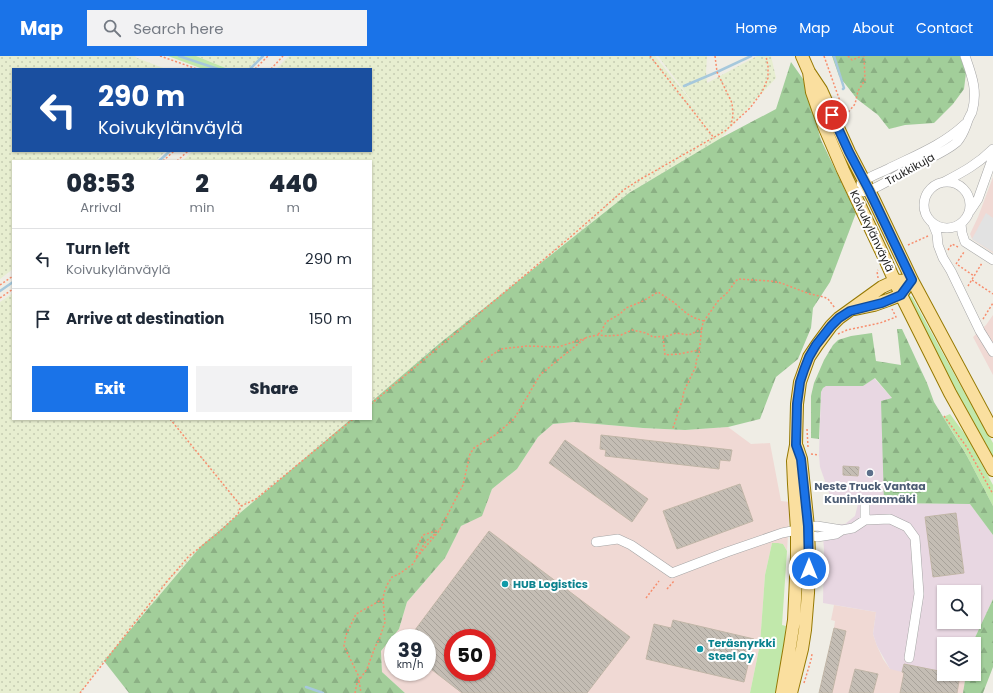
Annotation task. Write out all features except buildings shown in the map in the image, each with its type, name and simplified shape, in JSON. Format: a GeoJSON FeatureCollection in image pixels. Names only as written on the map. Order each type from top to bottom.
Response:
{"type":"FeatureCollection","features":[{"type":"Feature","properties":{"kind":"main road","name":"Koivukylänväylä"},"geometry":{"type":"LineString","coordinates":[[802,56],[809,72],[821,90],[849,152],[912,280],[993,431]]}},
{"type":"Feature","properties":{"kind":"main road","name":"Koivukylänväylä"},"geometry":{"type":"LineString","coordinates":[[809,72],[812,92],[824,126],[901,295],[950,393],[993,470]]}},
{"type":"Feature","properties":{"kind":"main road"},"geometry":{"type":"LineString","coordinates":[[791,693],[805,630],[809,564],[794,484],[793,461],[796,445],[797,404],[800,382],[809,357],[822,337],[839,318],[882,287],[895,281],[912,280]]}},
{"type":"Feature","properties":{"kind":"main road"},"geometry":{"type":"LineString","coordinates":[[850,311],[882,303],[901,295],[912,280]]}},
{"type":"Feature","properties":{"kind":"main road"},"geometry":{"type":"LineString","coordinates":[[782,693],[794,620],[797,557],[804,531]]}},
{"type":"Feature","properties":{"kind":"street","name":"Trukkikuja"},"geometry":{"type":"LineString","coordinates":[[854,193],[866,185],[879,186],[947,148],[961,138],[971,113],[975,90],[965,56]]}},
{"type":"Feature","properties":{"kind":"street"},"geometry":{"type":"LineString","coordinates":[[993,149],[976,164],[944,182],[931,187],[924,199],[923,206],[928,219],[933,224],[940,228],[954,227],[961,224],[978,199],[993,157]]}},
{"type":"Feature","properties":{"kind":"street"},"geometry":{"type":"LineString","coordinates":[[944,182],[952,182],[965,190],[969,197],[969,212]]}},
{"type":"Feature","properties":{"kind":"street"},"geometry":{"type":"LineString","coordinates":[[933,224],[937,234],[938,245],[942,258],[951,271],[980,331],[993,352]]}},
{"type":"Feature","properties":{"kind":"street"},"geometry":{"type":"LineString","coordinates":[[961,224],[965,242],[993,260]]}},
{"type":"Feature","properties":{"kind":"street"},"geometry":{"type":"LineString","coordinates":[[865,504],[865,520]]}},
{"type":"Feature","properties":{"kind":"street"},"geometry":{"type":"LineString","coordinates":[[596,542],[618,539],[631,545],[672,573],[782,533],[804,531],[818,537],[829,536],[842,530],[853,528],[865,520],[890,519],[906,526],[915,538],[919,594],[909,658]]}},
{"type":"Feature","properties":{"kind":"path"},"geometry":{"type":"LineString","coordinates":[[160,56],[194,68]]}},
{"type":"Feature","properties":{"kind":"path"},"geometry":{"type":"LineString","coordinates":[[256,68],[268,56]]}},
{"type":"Feature","properties":{"kind":"path"},"geometry":{"type":"LineString","coordinates":[[271,68],[283,56]]}},
{"type":"Feature","properties":{"kind":"path"},"geometry":{"type":"LineString","coordinates":[[650,56],[714,138]]}},
{"type":"Feature","properties":{"kind":"path"},"geometry":{"type":"LineString","coordinates":[[715,56],[717,72],[732,103],[731,125]]}},
{"type":"Feature","properties":{"kind":"path"},"geometry":{"type":"LineString","coordinates":[[372,403],[567,240],[625,189],[725,131],[750,108],[762,92],[768,78],[766,56]]}},
{"type":"Feature","properties":{"kind":"path"},"geometry":{"type":"LineString","coordinates":[[824,56],[841,104]]}},
{"type":"Feature","properties":{"kind":"path"},"geometry":{"type":"LineString","coordinates":[[846,115],[855,104],[858,91],[866,80],[863,56],[852,60],[848,56]]}},
{"type":"Feature","properties":{"kind":"path"},"geometry":{"type":"LineString","coordinates":[[164,160],[173,152]]}},
{"type":"Feature","properties":{"kind":"path"},"geometry":{"type":"LineString","coordinates":[[178,160],[187,152]]}},
{"type":"Feature","properties":{"kind":"path"},"geometry":{"type":"LineString","coordinates":[[908,245],[926,237]]}},
{"type":"Feature","properties":{"kind":"path"},"geometry":{"type":"LineString","coordinates":[[964,251],[956,265],[974,276]]}},
{"type":"Feature","properties":{"kind":"path"},"geometry":{"type":"LineString","coordinates":[[966,288],[982,263]]}},
{"type":"Feature","properties":{"kind":"path"},"geometry":{"type":"LineString","coordinates":[[0,285],[12,277]]}},
{"type":"Feature","properties":{"kind":"path"},"geometry":{"type":"LineString","coordinates":[[673,428],[682,402],[684,391],[696,366],[704,321],[718,301],[728,292],[734,282],[738,279],[781,283],[810,294],[824,297],[828,299],[835,308]]}},
{"type":"Feature","properties":{"kind":"path"},"geometry":{"type":"LineString","coordinates":[[972,280],[993,294]]}},
{"type":"Feature","properties":{"kind":"path"},"geometry":{"type":"LineString","coordinates":[[0,298],[12,290]]}},
{"type":"Feature","properties":{"kind":"path"},"geometry":{"type":"LineString","coordinates":[[598,335],[606,322],[620,314],[626,308],[643,301],[658,292],[693,318],[704,321]]}},
{"type":"Feature","properties":{"kind":"path"},"geometry":{"type":"LineString","coordinates":[[983,319],[993,304]]}},
{"type":"Feature","properties":{"kind":"path"},"geometry":{"type":"LineString","coordinates":[[835,337],[841,332],[847,330],[880,323],[896,317]]}},
{"type":"Feature","properties":{"kind":"path"},"geometry":{"type":"LineString","coordinates":[[481,362],[501,349],[527,346],[558,347],[587,337],[598,335],[621,335],[632,330],[646,333],[653,337],[668,336],[676,333],[689,336],[702,329]]}},
{"type":"Feature","properties":{"kind":"path"},"geometry":{"type":"LineString","coordinates":[[663,336],[665,355],[699,350]]}},
{"type":"Feature","properties":{"kind":"path"},"geometry":{"type":"LineString","coordinates":[[355,693],[357,683],[367,668],[385,622],[383,599],[387,585],[392,577],[413,564],[425,542],[440,530],[463,485],[470,454],[474,448],[495,436],[514,420],[540,375],[587,337]]}},
{"type":"Feature","properties":{"kind":"path"},"geometry":{"type":"LineString","coordinates":[[944,416],[966,446],[993,494]]}},
{"type":"Feature","properties":{"kind":"path"},"geometry":{"type":"LineString","coordinates":[[171,420],[241,506]]}},
{"type":"Feature","properties":{"kind":"path"},"geometry":{"type":"LineString","coordinates":[[80,693],[169,579],[189,556],[217,534],[238,514],[241,506],[256,499],[352,420]]}},
{"type":"Feature","properties":{"kind":"path"},"geometry":{"type":"LineString","coordinates":[[807,425],[808,447]]}},
{"type":"Feature","properties":{"kind":"path"},"geometry":{"type":"LineString","coordinates":[[809,454],[819,455]]}},
{"type":"Feature","properties":{"kind":"path"},"geometry":{"type":"LineString","coordinates":[[417,557],[416,549],[424,535],[440,530]]}},
{"type":"Feature","properties":{"kind":"path"},"geometry":{"type":"LineString","coordinates":[[646,598],[659,581]]}},
{"type":"Feature","properties":{"kind":"path"},"geometry":{"type":"LineString","coordinates":[[361,693],[359,680],[344,646],[346,635],[356,614],[383,599]]}},
{"type":"Feature","properties":{"kind":"path"},"geometry":{"type":"LineString","coordinates":[[804,686],[812,652]]}},
{"type":"Feature","properties":{"kind":"shaded area"},"geometry":{"type":"Polygon","coordinates":[[[993,177],[993,253],[972,239],[970,234],[993,177]]]}},
{"type":"Feature","properties":{"kind":"shaded area"},"geometry":{"type":"Polygon","coordinates":[[[986,213],[993,218],[993,252],[972,239],[986,213]]]}},
{"type":"Feature","properties":{"kind":"shaded area"},"geometry":{"type":"Polygon","coordinates":[[[993,315],[993,375],[973,337],[986,325],[993,315]]]}},
{"type":"Feature","properties":{"kind":"shaded area"},"geometry":{"type":"Polygon","coordinates":[[[874,378],[892,398],[884,503],[970,504],[993,535],[993,599],[981,625],[981,585],[937,585],[937,629],[979,629],[975,637],[937,637],[937,671],[904,664],[902,672],[890,669],[877,646],[873,634],[876,612],[823,603],[824,549],[822,526],[845,524],[855,516],[858,504],[833,504],[820,467],[821,392],[826,386],[863,386],[874,378]]]}},
{"type":"Feature","properties":{"kind":"shaded area"},"geometry":{"type":"Polygon","coordinates":[[[574,422],[685,430],[728,427],[751,444],[770,443],[781,501],[790,502],[787,551],[783,544],[772,543],[765,575],[760,644],[750,693],[405,693],[392,681],[436,681],[436,629],[399,629],[407,602],[445,558],[461,526],[482,515],[492,489],[517,469],[538,437],[553,424],[574,422]]]}},
{"type":"Feature","properties":{"kind":"shaded area"},"geometry":{"type":"Polygon","coordinates":[[[834,605],[876,612],[873,634],[883,659],[890,669],[904,664],[923,667],[937,672],[937,681],[965,681],[963,693],[819,693],[834,628],[835,621],[831,620],[834,605]]]}},
{"type":"Feature","properties":{"kind":"shaded area"},"geometry":{"type":"Polygon","coordinates":[[[384,647],[384,674],[382,672],[381,651],[384,647]]]}},
{"type":"Feature","properties":{"kind":"green space"},"geometry":{"type":"Polygon","coordinates":[[[0,56],[135,56],[163,68],[12,68],[12,152],[165,152],[156,160],[12,160],[12,270],[0,279],[0,56]]]}},
{"type":"Feature","properties":{"kind":"green space"},"geometry":{"type":"Polygon","coordinates":[[[168,56],[196,56],[226,68],[200,68],[168,56]]]}},
{"type":"Feature","properties":{"kind":"green space"},"geometry":{"type":"Polygon","coordinates":[[[196,56],[262,56],[249,68],[226,68],[196,56]]]}},
{"type":"Feature","properties":{"kind":"green space"},"geometry":{"type":"Polygon","coordinates":[[[289,56],[655,56],[700,112],[658,56],[707,56],[707,83],[757,56],[771,56],[776,78],[721,138],[629,193],[440,343],[372,401],[372,160],[183,160],[192,152],[372,152],[372,68],[277,68],[289,56]]]}},
{"type":"Feature","properties":{"kind":"green space"},"geometry":{"type":"Polygon","coordinates":[[[832,56],[960,56],[966,73],[964,89],[953,104],[934,123],[905,125],[889,129],[878,115],[857,99],[839,76],[832,56]]]}},
{"type":"Feature","properties":{"kind":"green space"},"geometry":{"type":"Polygon","coordinates":[[[791,62],[803,79],[821,140],[856,213],[830,282],[813,308],[811,328],[798,359],[776,377],[760,419],[728,427],[685,430],[574,422],[553,424],[538,437],[517,469],[492,489],[482,516],[461,526],[445,558],[407,602],[399,629],[384,629],[384,647],[381,651],[384,681],[392,681],[405,693],[129,693],[104,661],[201,546],[350,420],[372,420],[372,401],[440,343],[629,193],[721,138],[776,109],[791,62]]]}},
{"type":"Feature","properties":{"kind":"green space"},"geometry":{"type":"Polygon","coordinates":[[[12,294],[12,420],[350,420],[201,546],[104,661],[80,693],[0,693],[0,302],[12,294]]]}},
{"type":"Feature","properties":{"kind":"green space"},"geometry":{"type":"Polygon","coordinates":[[[909,295],[912,297],[993,443],[993,459],[951,383],[908,296],[909,295]]]}},
{"type":"Feature","properties":{"kind":"green space"},"geometry":{"type":"Polygon","coordinates":[[[897,329],[902,329],[927,383],[934,402],[967,456],[993,506],[993,535],[970,504],[884,503],[881,401],[892,398],[875,378],[863,386],[826,386],[823,388],[821,392],[819,439],[811,438],[811,396],[814,383],[824,360],[833,345],[838,340],[851,336],[872,333],[876,361],[901,365],[897,329]]]}},
{"type":"Feature","properties":{"kind":"green space"},"geometry":{"type":"Polygon","coordinates":[[[950,414],[967,437],[993,485],[993,506],[967,456],[943,417],[950,414]]]}},
{"type":"Feature","properties":{"kind":"green space"},"geometry":{"type":"Polygon","coordinates":[[[772,543],[783,544],[787,551],[782,625],[786,626],[784,653],[775,693],[750,693],[760,644],[765,575],[772,543]]]}},
{"type":"Feature","properties":{"kind":"green space"},"geometry":{"type":"Polygon","coordinates":[[[993,599],[993,667],[983,693],[963,693],[965,681],[981,681],[981,637],[975,637],[979,629],[981,629],[981,625],[993,599]]]}},
{"type":"Feature","properties":{"kind":"waterway"},"geometry":{"type":"LineString","coordinates":[[179,56],[215,68]]}},
{"type":"Feature","properties":{"kind":"waterway"},"geometry":{"type":"LineString","coordinates":[[251,68],[263,56]]}},
{"type":"Feature","properties":{"kind":"waterway"},"geometry":{"type":"LineString","coordinates":[[684,86],[751,56]]}},
{"type":"Feature","properties":{"kind":"waterway"},"geometry":{"type":"LineString","coordinates":[[834,56],[844,88],[843,89]]}},
{"type":"Feature","properties":{"kind":"waterway"},"geometry":{"type":"LineString","coordinates":[[160,160],[169,152]]}},
{"type":"Feature","properties":{"kind":"waterway"},"geometry":{"type":"LineString","coordinates":[[0,291],[12,283]]}},
{"type":"Feature","properties":{"kind":"waterway"},"geometry":{"type":"LineString","coordinates":[[306,687],[323,693]]}},
{"type":"Feature","properties":{"kind":"place","name":"Neste Truck Vantaa Kuninkaanmäki"},"geometry":{"type":"Point","coordinates":[870,473]}},
{"type":"Feature","properties":{"kind":"place","name":"HUB Logistics"},"geometry":{"type":"Point","coordinates":[505,584]}},
{"type":"Feature","properties":{"kind":"place","name":"Teräsnyrkki Steel Oy"},"geometry":{"type":"Point","coordinates":[700,649]}},
{"type":"Feature","properties":{"kind":"route"},"geometry":{"type":"LineString","coordinates":[[809,569],[808,526],[801,459],[796,445],[798,392],[804,370],[816,345],[839,318],[850,311],[882,303],[901,295],[912,280],[832,115]]}}]}
